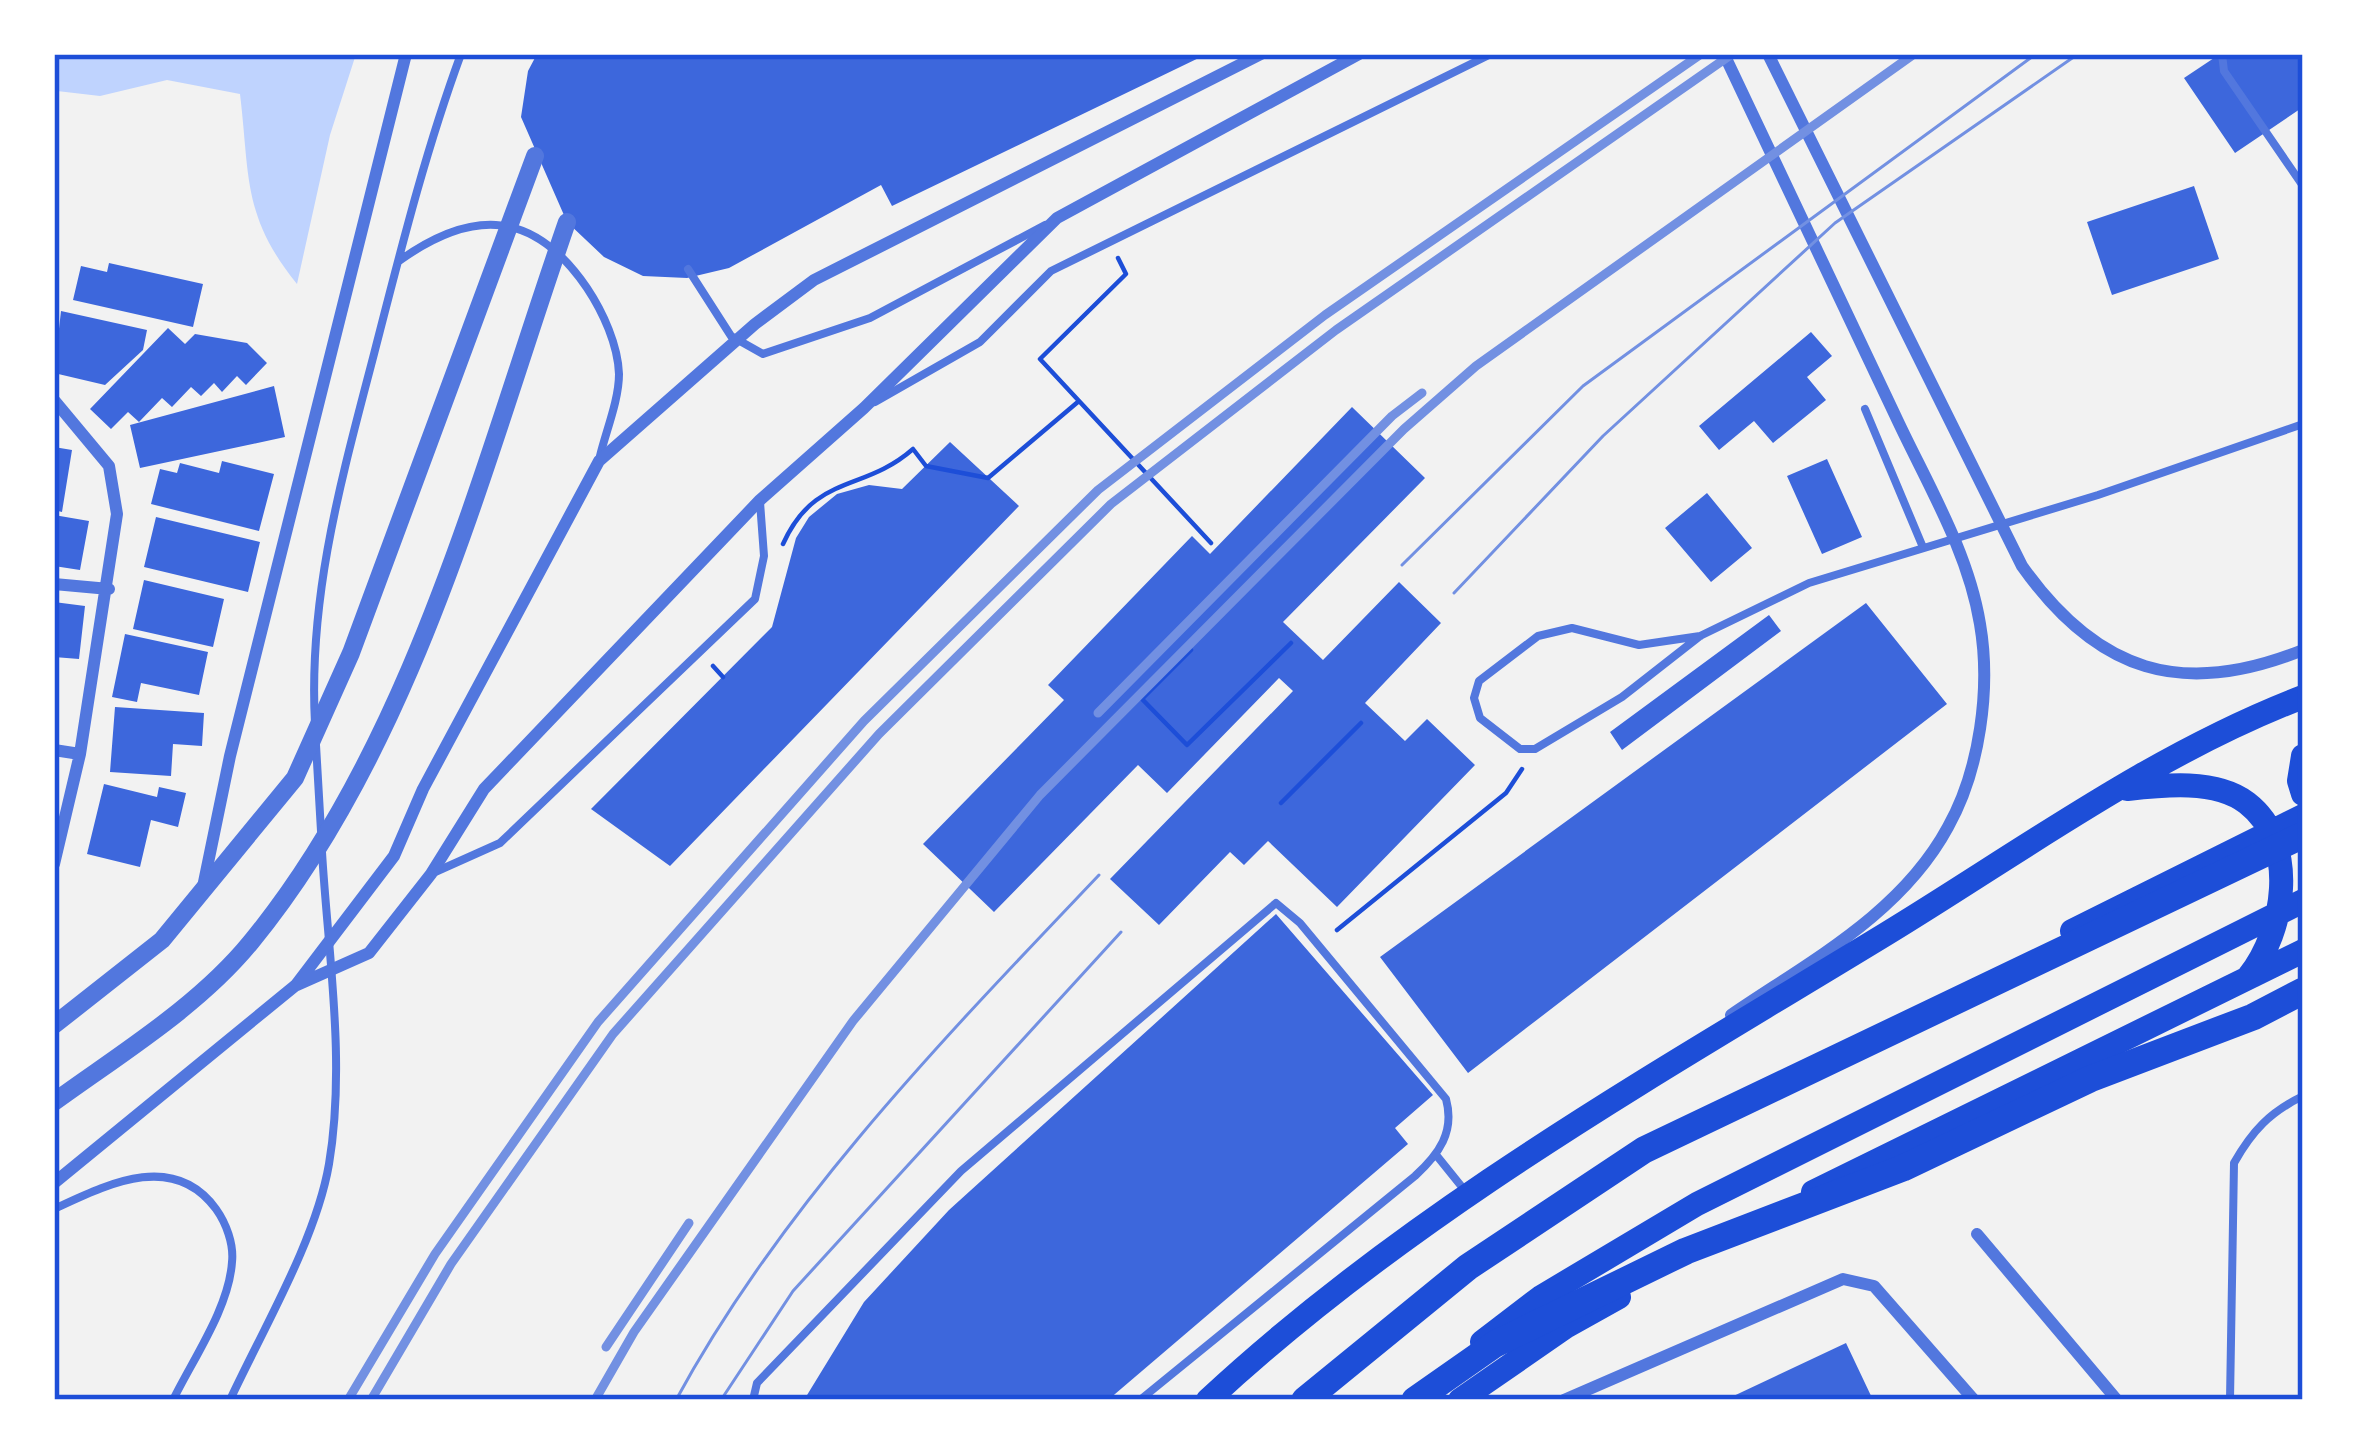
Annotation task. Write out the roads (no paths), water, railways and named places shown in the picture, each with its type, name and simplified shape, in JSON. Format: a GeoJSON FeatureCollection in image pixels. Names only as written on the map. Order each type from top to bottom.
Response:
{"type":"FeatureCollection","features":[{"type":"Feature","properties":{"kind":"highway"},"geometry":{"type":"LineString","coordinates":[[1208,1400],[1261,1350],[1566,1126],[2170,757],[2303,697]]}},
{"type":"Feature","properties":{"kind":"highway"},"geometry":{"type":"LineString","coordinates":[[2303,756],[2299,781],[2303,794]]}},
{"type":"Feature","properties":{"kind":"highway"},"geometry":{"type":"LineString","coordinates":[[2119,790],[2162,785],[2203,788],[2248,803],[2275,844],[2281,866],[2279,908],[2268,953],[2248,978]]}},
{"type":"Feature","properties":{"kind":"highway"},"geometry":{"type":"LineString","coordinates":[[1301,1400],[1581,1186],[1728,1102],[2303,816]]}},
{"type":"Feature","properties":{"kind":"highway"},"geometry":{"type":"LineString","coordinates":[[1301,1400],[1468,1267],[1644,1150],[2303,835]]}},
{"type":"Feature","properties":{"kind":"highway"},"geometry":{"type":"LineString","coordinates":[[1410,1400],[1541,1297],[1697,1204],[2303,901]]}},
{"type":"Feature","properties":{"kind":"highway"},"geometry":{"type":"LineString","coordinates":[[1460,1400],[1567,1325],[1880,1157],[2303,951]]}},
{"type":"Feature","properties":{"kind":"highway"},"geometry":{"type":"LineString","coordinates":[[1410,1400],[1495,1344],[1686,1251],[1904,1168],[2090,1079],[2253,1017],[2303,991]]}},
{"type":"Feature","properties":{"kind":"street"},"geometry":{"type":"LineString","coordinates":[[200,900],[230,756],[406,54]]}},
{"type":"Feature","properties":{"kind":"street"},"geometry":{"type":"LineString","coordinates":[[54,1183],[296,985],[394,856],[423,789],[599,461],[755,324],[814,280],[1261,54]]}},
{"type":"Feature","properties":{"kind":"street"},"geometry":{"type":"LineString","coordinates":[[296,985],[369,953],[431,874],[484,789],[760,500],[864,408],[1057,218],[1359,54]]}},
{"type":"Feature","properties":{"kind":"street"},"geometry":{"type":"LineString","coordinates":[[1566,1126],[1878,914],[1930,855],[1966,784],[1978,742],[1980,623],[1964,560],[1724,54]]}},
{"type":"Feature","properties":{"kind":"street"},"geometry":{"type":"LineString","coordinates":[[1768,54],[2022,566],[2049,604],[2097,645],[2146,669],[2222,674],[2261,667],[2303,650]]}},
{"type":"Feature","properties":{"kind":"street"},"geometry":{"type":"LineString","coordinates":[[54,1025],[162,940],[200,900],[295,778],[351,653],[535,157]]}},
{"type":"Feature","properties":{"kind":"street"},"geometry":{"type":"LineString","coordinates":[[54,1102],[149,1032],[250,944],[338,815],[416,657],[567,222]]}},
{"type":"Feature","properties":{"kind":"street"},"geometry":{"type":"LineString","coordinates":[[54,400],[93,442],[117,491],[109,589],[80,754],[54,864]]}},
{"type":"Feature","properties":{"kind":"street"},"geometry":{"type":"LineString","coordinates":[[54,584],[109,589]]}},
{"type":"Feature","properties":{"kind":"street"},"geometry":{"type":"LineString","coordinates":[[54,750],[80,754]]}},
{"type":"Feature","properties":{"kind":"street"},"geometry":{"type":"LineString","coordinates":[[1977,1234],[2117,1400]]}},
{"type":"Feature","properties":{"kind":"street"},"geometry":{"type":"LineString","coordinates":[[1564,1400],[1843,1280],[1874,1286],[1974,1400]]}},
{"type":"Feature","properties":{"kind":"lane"},"geometry":{"type":"LineString","coordinates":[[230,1400],[313,1218],[329,1166],[334,1069],[312,668],[325,545],[398,262],[461,54]]}},
{"type":"Feature","properties":{"kind":"lane"},"geometry":{"type":"LineString","coordinates":[[864,408],[980,341],[1051,272],[1491,54]]}},
{"type":"Feature","properties":{"kind":"lane"},"geometry":{"type":"LineString","coordinates":[[2222,54],[2224,71],[2303,186]]}},
{"type":"Feature","properties":{"kind":"lane"},"geometry":{"type":"LineString","coordinates":[[688,269],[731,336],[764,354],[870,317],[1057,218]]}},
{"type":"Feature","properties":{"kind":"lane"},"geometry":{"type":"LineString","coordinates":[[398,262],[435,235],[481,223],[521,228],[549,244],[594,299],[610,334],[619,376],[599,461]]}},
{"type":"Feature","properties":{"kind":"lane"},"geometry":{"type":"LineString","coordinates":[[1865,409],[1922,545]]}},
{"type":"Feature","properties":{"kind":"lane"},"geometry":{"type":"LineString","coordinates":[[1700,636],[1639,645],[1572,628],[1538,636],[1479,681],[1474,698],[1480,718],[1520,749],[1535,749],[1622,697],[1700,636],[1809,583],[2098,495],[2303,424]]}},
{"type":"Feature","properties":{"kind":"lane"},"geometry":{"type":"LineString","coordinates":[[431,874],[500,843],[755,599],[764,556],[760,500]]}},
{"type":"Feature","properties":{"kind":"lane"},"geometry":{"type":"LineString","coordinates":[[753,1400],[757,1383],[961,1171],[1271,904],[1286,908],[1446,1099],[1451,1118],[1437,1156],[1140,1400]]}},
{"type":"Feature","properties":{"kind":"lane"},"geometry":{"type":"LineString","coordinates":[[2230,1400],[2234,1162],[2252,1132],[2280,1107],[2303,1096]]}},
{"type":"Feature","properties":{"kind":"lane"},"geometry":{"type":"LineString","coordinates":[[1437,1156],[1469,1196]]}},
{"type":"Feature","properties":{"kind":"lane"},"geometry":{"type":"LineString","coordinates":[[54,1209],[140,1176],[186,1183],[219,1213],[232,1264],[173,1400]]}},
{"type":"Feature","properties":{"kind":"water"},"geometry":{"type":"Polygon","coordinates":[[[54,54],[356,54],[330,135],[297,284],[257,216],[240,94],[167,80],[100,96],[57,91],[54,54]]]}},
{"type":"Feature","properties":{"kind":"tram line"},"geometry":{"type":"LineString","coordinates":[[1402,565],[1583,386],[2036,54]]}},
{"type":"Feature","properties":{"kind":"tram line"},"geometry":{"type":"LineString","coordinates":[[1454,593],[1603,436],[1835,223],[2078,54]]}},
{"type":"Feature","properties":{"kind":"tram line"},"geometry":{"type":"LineString","coordinates":[[676,1400],[718,1328],[816,1190],[926,1060],[1099,875]]}},
{"type":"Feature","properties":{"kind":"tram line"},"geometry":{"type":"LineString","coordinates":[[721,1400],[793,1291],[1121,932]]}},
{"type":"Feature","properties":{"kind":"railway"},"geometry":{"type":"LineString","coordinates":[[348,1400],[435,1254],[598,1022],[864,721],[1098,490],[1325,315],[1701,54]]}},
{"type":"Feature","properties":{"kind":"railway"},"geometry":{"type":"LineString","coordinates":[[371,1400],[451,1264],[613,1034],[879,734],[1111,504],[1336,330],[1732,54]]}},
{"type":"Feature","properties":{"kind":"railway"},"geometry":{"type":"LineString","coordinates":[[595,1400],[634,1332],[853,1021],[1040,795],[1404,429],[1476,366],[1914,54]]}},
{"type":"Feature","properties":{"kind":"railway"},"geometry":{"type":"LineString","coordinates":[[1098,713],[1392,416],[1422,393]]}},
{"type":"Feature","properties":{"kind":"railway"},"geometry":{"type":"LineString","coordinates":[[606,1347],[689,1223]]}}]}
